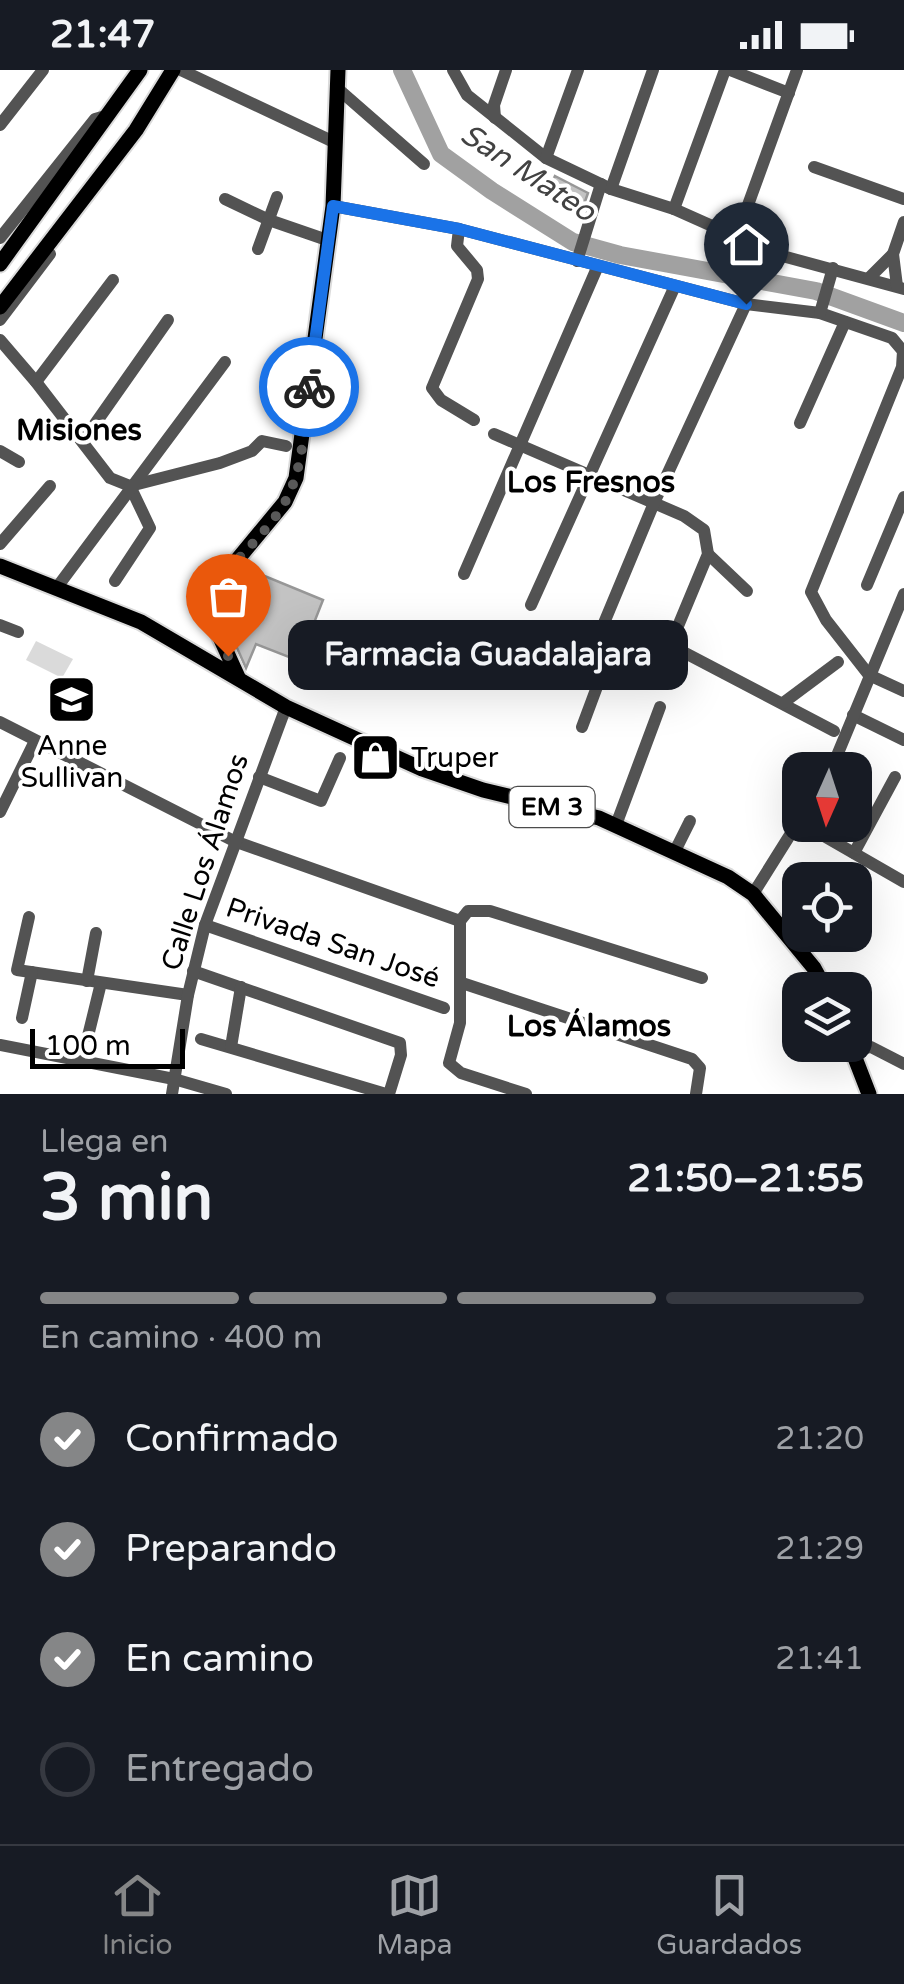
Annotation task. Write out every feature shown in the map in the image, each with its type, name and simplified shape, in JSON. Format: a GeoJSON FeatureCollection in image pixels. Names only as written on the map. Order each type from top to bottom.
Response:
{"type":"FeatureCollection","features":[{"type":"Feature","properties":{"kind":"main road"},"geometry":{"type":"LineString","coordinates":[[0,264],[140,70]]}},
{"type":"Feature","properties":{"kind":"main road"},"geometry":{"type":"LineString","coordinates":[[239,678],[218,633],[216,594],[223,576],[285,502],[296,478],[333,206],[338,70]]}},
{"type":"Feature","properties":{"kind":"main road"},"geometry":{"type":"LineString","coordinates":[[0,308],[136,130],[175,72]]}},
{"type":"Feature","properties":{"kind":"main road","name":"EM 3"},"geometry":{"type":"LineString","coordinates":[[0,566],[141,622],[286,706],[422,769],[483,790],[616,825],[728,877],[753,894],[816,972]]}},
{"type":"Feature","properties":{"kind":"main road"},"geometry":{"type":"LineString","coordinates":[[856,1062],[869,1094]]}},
{"type":"Feature","properties":{"kind":"street"},"geometry":{"type":"LineString","coordinates":[[0,125],[42,70]]}},
{"type":"Feature","properties":{"kind":"street"},"geometry":{"type":"LineString","coordinates":[[453,70],[467,95],[546,158],[606,186],[674,209],[774,254],[831,273],[900,287],[893,254]]}},
{"type":"Feature","properties":{"kind":"street"},"geometry":{"type":"LineString","coordinates":[[495,118],[494,105],[506,70]]}},
{"type":"Feature","properties":{"kind":"street"},"geometry":{"type":"LineString","coordinates":[[546,158],[578,70]]}},
{"type":"Feature","properties":{"kind":"street"},"geometry":{"type":"LineString","coordinates":[[580,252],[653,70]]}},
{"type":"Feature","properties":{"kind":"street"},"geometry":{"type":"LineString","coordinates":[[674,209],[728,70],[789,93]]}},
{"type":"Feature","properties":{"kind":"street"},"geometry":{"type":"LineString","coordinates":[[736,238],[798,70]]}},
{"type":"Feature","properties":{"kind":"street"},"geometry":{"type":"LineString","coordinates":[[175,72],[336,143]]}},
{"type":"Feature","properties":{"kind":"street"},"geometry":{"type":"LineString","coordinates":[[338,88],[424,164]]}},
{"type":"Feature","properties":{"kind":"street"},"geometry":{"type":"LineString","coordinates":[[0,238],[95,119],[109,115]]}},
{"type":"Feature","properties":{"kind":"street"},"geometry":{"type":"LineString","coordinates":[[0,320],[131,146],[136,130]]}},
{"type":"Feature","properties":{"kind":"street"},"geometry":{"type":"LineString","coordinates":[[814,167],[904,198]]}},
{"type":"Feature","properties":{"kind":"street"},"geometry":{"type":"LineString","coordinates":[[258,249],[277,197]]}},
{"type":"Feature","properties":{"kind":"street"},"geometry":{"type":"LineString","coordinates":[[224,199],[326,240]]}},
{"type":"Feature","properties":{"kind":"street"},"geometry":{"type":"LineString","coordinates":[[333,206],[580,252],[597,268],[746,304],[821,309],[892,338],[903,352],[893,412],[811,592],[826,620],[869,676],[904,691]]}},
{"type":"Feature","properties":{"kind":"street"},"geometry":{"type":"LineString","coordinates":[[870,278],[893,254],[904,222]]}},
{"type":"Feature","properties":{"kind":"street"},"geometry":{"type":"LineString","coordinates":[[459,229],[457,246],[477,270],[478,279],[432,388],[441,400],[474,420]]}},
{"type":"Feature","properties":{"kind":"street"},"geometry":{"type":"LineString","coordinates":[[464,574],[597,268]]}},
{"type":"Feature","properties":{"kind":"street"},"geometry":{"type":"LineString","coordinates":[[821,309],[831,273]]}},
{"type":"Feature","properties":{"kind":"street"},"geometry":{"type":"LineString","coordinates":[[36,382],[113,280]]}},
{"type":"Feature","properties":{"kind":"street"},"geometry":{"type":"LineString","coordinates":[[531,605],[674,288]]}},
{"type":"Feature","properties":{"kind":"street"},"geometry":{"type":"LineString","coordinates":[[582,726],[601,676],[601,666],[592,654],[594,646],[654,503],[746,304]]}},
{"type":"Feature","properties":{"kind":"street"},"geometry":{"type":"LineString","coordinates":[[83,441],[168,320]]}},
{"type":"Feature","properties":{"kind":"street"},"geometry":{"type":"LineString","coordinates":[[800,423],[845,322]]}},
{"type":"Feature","properties":{"kind":"street"},"geometry":{"type":"LineString","coordinates":[[0,340],[110,478],[130,486],[220,464],[252,450],[263,435],[286,446]]}},
{"type":"Feature","properties":{"kind":"street"},"geometry":{"type":"LineString","coordinates":[[58,586],[224,362]]}},
{"type":"Feature","properties":{"kind":"street"},"geometry":{"type":"LineString","coordinates":[[494,434],[684,516],[704,530],[708,554],[656,678]]}},
{"type":"Feature","properties":{"kind":"street"},"geometry":{"type":"LineString","coordinates":[[0,451],[19,462]]}},
{"type":"Feature","properties":{"kind":"street"},"geometry":{"type":"LineString","coordinates":[[0,544],[50,486]]}},
{"type":"Feature","properties":{"kind":"street"},"geometry":{"type":"LineString","coordinates":[[115,580],[150,528],[130,486]]}},
{"type":"Feature","properties":{"kind":"street"},"geometry":{"type":"LineString","coordinates":[[867,584],[904,497]]}},
{"type":"Feature","properties":{"kind":"street"},"geometry":{"type":"LineString","coordinates":[[708,554],[746,591]]}},
{"type":"Feature","properties":{"kind":"street"},"geometry":{"type":"LineString","coordinates":[[838,752],[904,594]]}},
{"type":"Feature","properties":{"kind":"street"},"geometry":{"type":"LineString","coordinates":[[0,625],[18,632]]}},
{"type":"Feature","properties":{"kind":"street"},"geometry":{"type":"LineString","coordinates":[[668,644],[834,731]]}},
{"type":"Feature","properties":{"kind":"street"},"geometry":{"type":"LineString","coordinates":[[783,702],[838,662]]}},
{"type":"Feature","properties":{"kind":"street","name":"Calle Los Álamos"},"geometry":{"type":"LineString","coordinates":[[172,1094],[188,995],[205,925],[286,706]]}},
{"type":"Feature","properties":{"kind":"street"},"geometry":{"type":"LineString","coordinates":[[616,825],[660,707]]}},
{"type":"Feature","properties":{"kind":"street"},"geometry":{"type":"LineString","coordinates":[[853,715],[904,740]]}},
{"type":"Feature","properties":{"kind":"street"},"geometry":{"type":"LineString","coordinates":[[0,722],[234,841],[460,921]]}},
{"type":"Feature","properties":{"kind":"street"},"geometry":{"type":"LineString","coordinates":[[4,816],[36,741]]}},
{"type":"Feature","properties":{"kind":"street"},"geometry":{"type":"LineString","coordinates":[[258,778],[322,801],[340,758]]}},
{"type":"Feature","properties":{"kind":"street"},"geometry":{"type":"LineString","coordinates":[[854,853],[894,777]]}},
{"type":"Feature","properties":{"kind":"street"},"geometry":{"type":"LineString","coordinates":[[674,851],[690,820]]}},
{"type":"Feature","properties":{"kind":"street"},"geometry":{"type":"LineString","coordinates":[[753,894],[788,842]]}},
{"type":"Feature","properties":{"kind":"street"},"geometry":{"type":"LineString","coordinates":[[835,842],[904,882]]}},
{"type":"Feature","properties":{"kind":"street"},"geometry":{"type":"LineString","coordinates":[[526,1094],[461,1072],[449,1062],[460,1023],[460,921],[468,912],[490,911],[702,978]]}},
{"type":"Feature","properties":{"kind":"street"},"geometry":{"type":"LineString","coordinates":[[29,916],[17,970],[188,995]]}},
{"type":"Feature","properties":{"kind":"street","name":"Privada San José"},"geometry":{"type":"LineString","coordinates":[[205,925],[444,1008]]}},
{"type":"Feature","properties":{"kind":"street"},"geometry":{"type":"LineString","coordinates":[[88,1036],[96,934]]}},
{"type":"Feature","properties":{"kind":"street"},"geometry":{"type":"LineString","coordinates":[[193,971],[400,1043],[401,1055],[387,1094],[201,1039]]}},
{"type":"Feature","properties":{"kind":"street"},"geometry":{"type":"LineString","coordinates":[[22,1018],[32,972]]}},
{"type":"Feature","properties":{"kind":"street"},"geometry":{"type":"LineString","coordinates":[[462,983],[692,1059],[700,1068],[696,1094]]}},
{"type":"Feature","properties":{"kind":"street"},"geometry":{"type":"LineString","coordinates":[[231,1047],[242,987]]}},
{"type":"Feature","properties":{"kind":"street"},"geometry":{"type":"LineString","coordinates":[[0,1045],[174,1079],[226,1094]]}},
{"type":"Feature","properties":{"kind":"street"},"geometry":{"type":"LineString","coordinates":[[872,1048],[904,1064]]}},
{"type":"Feature","properties":{"kind":"shaded area"},"geometry":{"type":"Polygon","coordinates":[[[36,641],[73,659],[62,678],[26,660],[36,641]]]}},
{"type":"Feature","properties":{"kind":"building"},"geometry":{"type":"Polygon","coordinates":[[[555,176],[588,193],[582,210],[555,196],[550,186],[555,176]]]}},
{"type":"Feature","properties":{"kind":"building"},"geometry":{"type":"Polygon","coordinates":[[[245,568],[323,600],[299,661],[256,644],[246,668],[229,630],[227,596],[245,568]]]}},
{"type":"Feature","properties":{"kind":"waterway","name":"San Mateo"},"geometry":{"type":"LineString","coordinates":[[402,70],[441,154],[573,242],[620,255],[816,291],[904,323]]}},
{"type":"Feature","properties":{"kind":"way so far"},"geometry":{"type":"LineString","coordinates":[[228,656],[218,633],[216,594],[223,576],[285,502],[296,478],[309,387]]}},
{"type":"Feature","properties":{"kind":"place","name":"Farmacia Guadalajara"},"geometry":{"type":"Point","coordinates":[228,656]}},
{"type":"Feature","properties":{"kind":"place","name":"Anne Sullivan"},"geometry":{"type":"Point","coordinates":[72,699]}},
{"type":"Feature","properties":{"kind":"place","name":"Truper"},"geometry":{"type":"Point","coordinates":[376,758]}},
{"type":"Feature","properties":{"kind":"district","name":"Misiones"},"geometry":{"type":"Point","coordinates":[79,430]}},
{"type":"Feature","properties":{"kind":"district","name":"Los Fresnos"},"geometry":{"type":"Point","coordinates":[591,482]}},
{"type":"Feature","properties":{"kind":"district","name":"Los Álamos"},"geometry":{"type":"Point","coordinates":[589,1026]}},
{"type":"Feature","properties":{"kind":"route"},"geometry":{"type":"LineString","coordinates":[[309,387],[333,206],[459,229],[746,304]]}}]}
